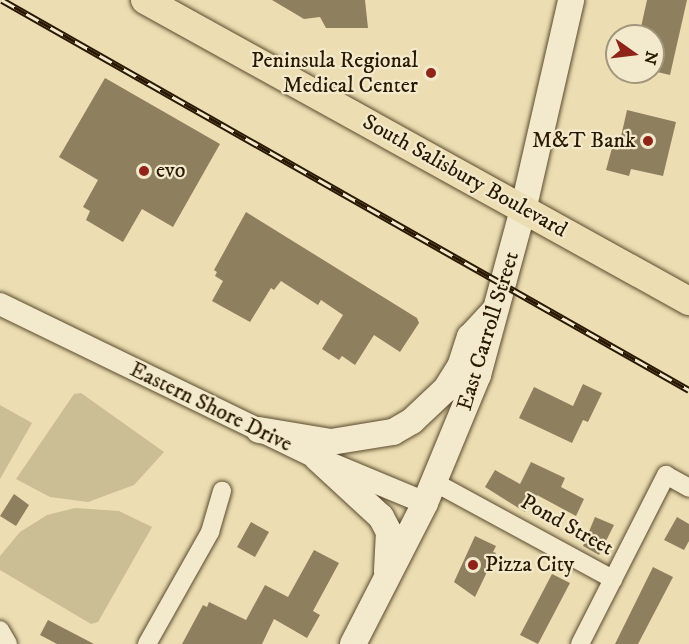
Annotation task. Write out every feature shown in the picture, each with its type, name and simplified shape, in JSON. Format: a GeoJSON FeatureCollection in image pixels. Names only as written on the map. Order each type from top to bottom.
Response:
{"type":"FeatureCollection","features":[{"type":"Feature","properties":{"kind":"main road","name":"South Salisbury Boulevard"},"geometry":{"type":"LineString","coordinates":[[145,0],[524,206],[689,300]]}},
{"type":"Feature","properties":{"kind":"main road","name":"East Carroll Street"},"geometry":{"type":"LineString","coordinates":[[353,644],[429,493],[478,375],[524,206],[571,0]]}},
{"type":"Feature","properties":{"kind":"main road"},"geometry":{"type":"LineString","coordinates":[[259,430],[332,442],[393,432],[412,421],[446,389],[459,367],[470,337],[497,307]]}},
{"type":"Feature","properties":{"kind":"main road"},"geometry":{"type":"LineString","coordinates":[[317,458],[381,517],[389,532],[387,579]]}},
{"type":"Feature","properties":{"kind":"street","name":"Eastern Shore Drive"},"geometry":{"type":"LineString","coordinates":[[0,304],[317,458],[429,493]]}},
{"type":"Feature","properties":{"kind":"street","name":"Pond Street"},"geometry":{"type":"LineString","coordinates":[[429,493],[613,579],[666,475],[689,488]]}},
{"type":"Feature","properties":{"kind":"street"},"geometry":{"type":"LineString","coordinates":[[147,644],[210,532],[222,491]]}},
{"type":"Feature","properties":{"kind":"street"},"geometry":{"type":"LineString","coordinates":[[580,644],[613,579]]}},
{"type":"Feature","properties":{"kind":"street"},"geometry":{"type":"LineString","coordinates":[[0,631],[8,644]]}},
{"type":"Feature","properties":{"kind":"shaded area"},"geometry":{"type":"Polygon","coordinates":[[[81,393],[164,452],[134,485],[88,502],[50,497],[16,479],[74,394],[81,393]]]}},
{"type":"Feature","properties":{"kind":"shaded area"},"geometry":{"type":"Polygon","coordinates":[[[0,405],[32,423],[0,479],[0,405]]]}},
{"type":"Feature","properties":{"kind":"shaded area"},"geometry":{"type":"Polygon","coordinates":[[[75,508],[119,511],[152,527],[98,622],[91,624],[0,570],[0,556],[20,532],[47,515],[75,508]]]}},
{"type":"Feature","properties":{"kind":"building"},"geometry":{"type":"Polygon","coordinates":[[[272,0],[365,0],[368,28],[326,28],[320,17],[304,19],[272,0]]]}},
{"type":"Feature","properties":{"kind":"building"},"geometry":{"type":"Polygon","coordinates":[[[647,0],[687,0],[670,75],[665,74],[665,24],[642,24],[647,0]]]}},
{"type":"Feature","properties":{"kind":"building","name":"evo"},"geometry":{"type":"Polygon","coordinates":[[[105,78],[220,144],[173,227],[142,209],[123,242],[86,220],[90,211],[83,207],[98,180],[59,157],[105,78]]]}},
{"type":"Feature","properties":{"kind":"building"},"geometry":{"type":"Polygon","coordinates":[[[627,110],[676,122],[663,176],[631,169],[629,176],[606,170],[612,148],[618,150],[627,110]]]}},
{"type":"Feature","properties":{"kind":"building"},"geometry":{"type":"Polygon","coordinates":[[[246,212],[417,318],[419,323],[400,352],[374,335],[355,365],[342,356],[339,360],[322,349],[343,315],[321,300],[318,305],[281,281],[274,290],[271,288],[250,322],[212,301],[223,281],[215,276],[217,272],[214,270],[246,212]]]}},
{"type":"Feature","properties":{"kind":"building"},"geometry":{"type":"Polygon","coordinates":[[[583,384],[602,393],[588,422],[583,420],[572,443],[519,418],[534,387],[573,406],[583,384]]]}},
{"type":"Feature","properties":{"kind":"building"},"geometry":{"type":"Polygon","coordinates":[[[531,462],[565,478],[561,487],[584,499],[576,516],[537,495],[525,512],[485,487],[495,470],[520,484],[531,462]]]}},
{"type":"Feature","properties":{"kind":"building"},"geometry":{"type":"Polygon","coordinates":[[[14,494],[29,505],[16,526],[0,516],[14,494]]]}},
{"type":"Feature","properties":{"kind":"building"},"geometry":{"type":"Polygon","coordinates":[[[595,517],[614,525],[599,555],[583,546],[595,517]]]}},
{"type":"Feature","properties":{"kind":"building"},"geometry":{"type":"Polygon","coordinates":[[[677,517],[689,524],[689,541],[684,550],[664,540],[677,517]]]}},
{"type":"Feature","properties":{"kind":"building"},"geometry":{"type":"Polygon","coordinates":[[[251,522],[269,532],[255,557],[237,547],[251,522]]]}},
{"type":"Feature","properties":{"kind":"building"},"geometry":{"type":"Polygon","coordinates":[[[475,536],[496,546],[493,552],[496,553],[475,597],[454,582],[475,536]]]}},
{"type":"Feature","properties":{"kind":"building"},"geometry":{"type":"Polygon","coordinates":[[[314,550],[339,563],[313,611],[320,615],[307,638],[274,619],[262,644],[182,644],[203,605],[207,607],[209,602],[246,620],[265,585],[288,597],[314,550]]]}},
{"type":"Feature","properties":{"kind":"building"},"geometry":{"type":"Polygon","coordinates":[[[653,567],[673,577],[638,644],[615,644],[653,567]]]}},
{"type":"Feature","properties":{"kind":"building"},"geometry":{"type":"Polygon","coordinates":[[[552,574],[570,583],[538,644],[520,635],[552,574]]]}},
{"type":"Feature","properties":{"kind":"building"},"geometry":{"type":"Polygon","coordinates":[[[48,620],[94,644],[57,644],[40,635],[48,620]]]}},
{"type":"Feature","properties":{"kind":"railway"},"geometry":{"type":"LineString","coordinates":[[2,0],[689,390]]}},
{"type":"Feature","properties":{"kind":"place","name":"Peninsula Regional Medical Center"},"geometry":{"type":"Point","coordinates":[431,73]}},
{"type":"Feature","properties":{"kind":"place","name":"M&T Bank"},"geometry":{"type":"Point","coordinates":[648,141]}},
{"type":"Feature","properties":{"kind":"place","name":"evo"},"geometry":{"type":"Point","coordinates":[144,171]}},
{"type":"Feature","properties":{"kind":"place","name":"Pizza City"},"geometry":{"type":"Point","coordinates":[473,565]}}]}
